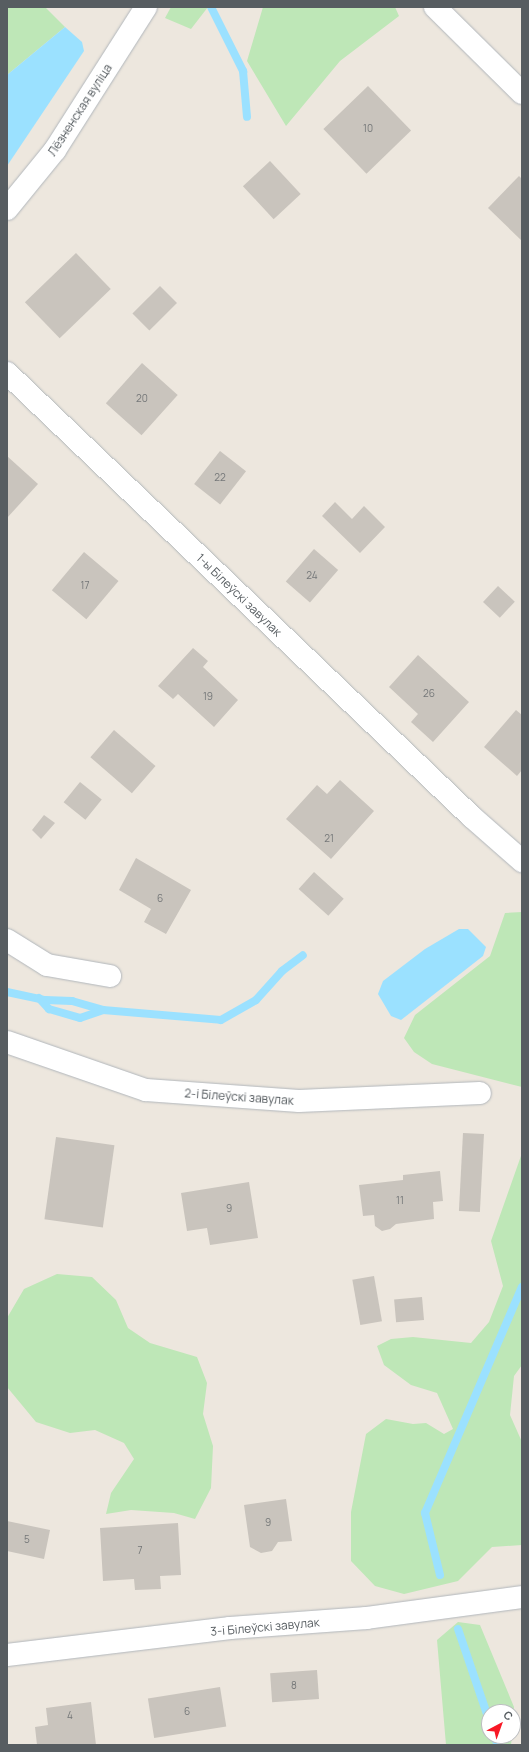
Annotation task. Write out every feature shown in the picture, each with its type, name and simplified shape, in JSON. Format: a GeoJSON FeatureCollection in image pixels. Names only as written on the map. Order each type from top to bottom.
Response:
{"type":"FeatureCollection","features":[{"type":"Feature","properties":{"kind":"street","name":"Лёзненская вуліца"},"geometry":{"type":"LineString","coordinates":[[7,209],[55,150],[146,7]]}},
{"type":"Feature","properties":{"kind":"street"},"geometry":{"type":"LineString","coordinates":[[435,7],[522,93]]}},
{"type":"Feature","properties":{"kind":"street","name":"1-ы Білеўскі завулак"},"geometry":{"type":"LineString","coordinates":[[7,373],[472,817],[522,861]]}},
{"type":"Feature","properties":{"kind":"street"},"geometry":{"type":"LineString","coordinates":[[7,940],[46,964],[110,976]]}},
{"type":"Feature","properties":{"kind":"street","name":"2-і Білеўскі завулак"},"geometry":{"type":"LineString","coordinates":[[7,1042],[146,1090],[298,1101],[480,1093]]}},
{"type":"Feature","properties":{"kind":"street","name":"3-і Білеўскі завулак"},"geometry":{"type":"LineString","coordinates":[[7,1656],[230,1628],[367,1618],[522,1597]]}},
{"type":"Feature","properties":{"kind":"green space"},"geometry":{"type":"Polygon","coordinates":[[[7,7],[45,7],[65,27],[7,75],[7,7]]]}},
{"type":"Feature","properties":{"kind":"green space"},"geometry":{"type":"Polygon","coordinates":[[[171,7],[208,7],[191,29],[165,18],[171,7]]]}},
{"type":"Feature","properties":{"kind":"green space"},"geometry":{"type":"Polygon","coordinates":[[[263,7],[395,7],[399,16],[340,61],[286,126],[247,61],[263,7]]]}},
{"type":"Feature","properties":{"kind":"green space"},"geometry":{"type":"Polygon","coordinates":[[[522,912],[522,1087],[432,1064],[414,1052],[404,1038],[415,1015],[490,956],[505,913],[522,912]]]}},
{"type":"Feature","properties":{"kind":"green space"},"geometry":{"type":"Polygon","coordinates":[[[522,1153],[522,1365],[514,1376],[510,1415],[522,1442],[522,1545],[492,1547],[458,1581],[404,1594],[375,1586],[351,1561],[351,1512],[366,1434],[386,1419],[413,1424],[426,1423],[444,1434],[453,1429],[437,1393],[411,1385],[384,1365],[377,1346],[391,1339],[413,1337],[471,1343],[489,1322],[503,1286],[491,1241],[522,1153]]]}},
{"type":"Feature","properties":{"kind":"green space"},"geometry":{"type":"Polygon","coordinates":[[[57,1274],[92,1277],[116,1300],[128,1328],[150,1343],[197,1357],[207,1383],[203,1414],[213,1446],[211,1488],[195,1519],[174,1513],[131,1510],[106,1514],[111,1493],[134,1459],[124,1443],[95,1430],[70,1433],[36,1422],[7,1387],[7,1318],[24,1289],[57,1274]]]}},
{"type":"Feature","properties":{"kind":"green space"},"geometry":{"type":"Polygon","coordinates":[[[458,1622],[480,1625],[513,1704],[481,1704],[481,1744],[511,1745],[446,1745],[437,1640],[458,1622]]]}},
{"type":"Feature","properties":{"kind":"water"},"geometry":{"type":"Polygon","coordinates":[[[65,27],[82,42],[84,51],[7,166],[7,75],[65,27]]]}},
{"type":"Feature","properties":{"kind":"water"},"geometry":{"type":"Polygon","coordinates":[[[459,929],[468,929],[486,947],[483,956],[401,1020],[391,1016],[378,994],[383,981],[425,949],[459,929]]]}},
{"type":"Feature","properties":{"kind":"building"},"geometry":{"type":"Polygon","coordinates":[[[368,86],[411,131],[366,174],[323,129],[368,86]]]}},
{"type":"Feature","properties":{"kind":"building"},"geometry":{"type":"Polygon","coordinates":[[[270,161],[301,194],[274,219],[243,186],[270,161]]]}},
{"type":"Feature","properties":{"kind":"building"},"geometry":{"type":"Polygon","coordinates":[[[519,176],[522,179],[522,241],[488,208],[519,176]]]}},
{"type":"Feature","properties":{"kind":"building"},"geometry":{"type":"Polygon","coordinates":[[[76,253],[111,289],[60,338],[25,302],[76,253]]]}},
{"type":"Feature","properties":{"kind":"building"},"geometry":{"type":"Polygon","coordinates":[[[160,286],[177,303],[149,331],[132,314],[160,286]]]}},
{"type":"Feature","properties":{"kind":"building"},"geometry":{"type":"Polygon","coordinates":[[[142,363],[178,395],[142,435],[106,403],[142,363]]]}},
{"type":"Feature","properties":{"kind":"building"},"geometry":{"type":"Polygon","coordinates":[[[220,451],[246,471],[220,504],[194,484],[220,451]]]}},
{"type":"Feature","properties":{"kind":"building"},"geometry":{"type":"Polygon","coordinates":[[[7,456],[38,484],[7,518],[7,456]]]}},
{"type":"Feature","properties":{"kind":"building"},"geometry":{"type":"Polygon","coordinates":[[[335,502],[352,519],[364,506],[385,527],[360,553],[322,516],[335,502]]]}},
{"type":"Feature","properties":{"kind":"building"},"geometry":{"type":"Polygon","coordinates":[[[314,549],[338,570],[310,602],[286,581],[314,549]]]}},
{"type":"Feature","properties":{"kind":"building"},"geometry":{"type":"Polygon","coordinates":[[[84,552],[118,581],[86,619],[52,590],[84,552]]]}},
{"type":"Feature","properties":{"kind":"building"},"geometry":{"type":"Polygon","coordinates":[[[498,586],[515,602],[500,618],[483,602],[498,586]]]}},
{"type":"Feature","properties":{"kind":"building"},"geometry":{"type":"Polygon","coordinates":[[[193,648],[208,661],[203,667],[238,700],[214,727],[178,694],[173,699],[158,686],[193,648]]]}},
{"type":"Feature","properties":{"kind":"building"},"geometry":{"type":"Polygon","coordinates":[[[418,655],[469,702],[433,742],[411,722],[418,714],[389,687],[418,655]]]}},
{"type":"Feature","properties":{"kind":"building"},"geometry":{"type":"Polygon","coordinates":[[[516,710],[522,715],[522,770],[517,776],[484,747],[516,710]]]}},
{"type":"Feature","properties":{"kind":"building"},"geometry":{"type":"Polygon","coordinates":[[[114,730],[156,766],[132,793],[90,757],[114,730]]]}},
{"type":"Feature","properties":{"kind":"building"},"geometry":{"type":"Polygon","coordinates":[[[340,780],[374,811],[331,859],[286,819],[317,785],[327,794],[340,780]]]}},
{"type":"Feature","properties":{"kind":"building"},"geometry":{"type":"Polygon","coordinates":[[[80,782],[102,800],[85,820],[64,802],[80,782]]]}},
{"type":"Feature","properties":{"kind":"building"},"geometry":{"type":"Polygon","coordinates":[[[44,815],[55,823],[41,839],[32,830],[44,815]]]}},
{"type":"Feature","properties":{"kind":"building"},"geometry":{"type":"Polygon","coordinates":[[[136,858],[191,890],[166,934],[144,922],[151,909],[119,890],[136,858]]]}},
{"type":"Feature","properties":{"kind":"building"},"geometry":{"type":"Polygon","coordinates":[[[314,872],[344,899],[328,916],[299,889],[314,872]]]}},
{"type":"Feature","properties":{"kind":"building"},"geometry":{"type":"Polygon","coordinates":[[[463,1133],[484,1134],[480,1212],[459,1211],[463,1133]]]}},
{"type":"Feature","properties":{"kind":"building"},"geometry":{"type":"Polygon","coordinates":[[[56,1137],[114,1145],[103,1227],[44,1219],[56,1137]]]}},
{"type":"Feature","properties":{"kind":"building"},"geometry":{"type":"Polygon","coordinates":[[[440,1171],[443,1201],[433,1202],[434,1219],[396,1224],[390,1229],[382,1231],[375,1226],[374,1215],[363,1216],[359,1185],[403,1180],[403,1175],[440,1171]]]}},
{"type":"Feature","properties":{"kind":"building"},"geometry":{"type":"Polygon","coordinates":[[[249,1182],[258,1238],[210,1245],[207,1228],[187,1231],[181,1193],[249,1182]]]}},
{"type":"Feature","properties":{"kind":"building"},"geometry":{"type":"Polygon","coordinates":[[[374,1276],[382,1321],[360,1325],[352,1280],[374,1276]]]}},
{"type":"Feature","properties":{"kind":"building"},"geometry":{"type":"Polygon","coordinates":[[[422,1297],[424,1320],[396,1322],[394,1299],[422,1297]]]}},
{"type":"Feature","properties":{"kind":"building"},"geometry":{"type":"Polygon","coordinates":[[[286,1499],[292,1541],[278,1542],[272,1551],[261,1553],[250,1547],[244,1505],[286,1499]]]}},
{"type":"Feature","properties":{"kind":"building"},"geometry":{"type":"Polygon","coordinates":[[[7,1521],[50,1530],[44,1559],[7,1551],[7,1521]]]}},
{"type":"Feature","properties":{"kind":"building"},"geometry":{"type":"Polygon","coordinates":[[[178,1523],[181,1575],[160,1576],[161,1589],[135,1590],[134,1579],[103,1581],[100,1528],[178,1523]]]}},
{"type":"Feature","properties":{"kind":"building"},"geometry":{"type":"Polygon","coordinates":[[[317,1670],[319,1699],[272,1702],[270,1673],[317,1670]]]}},
{"type":"Feature","properties":{"kind":"building"},"geometry":{"type":"Polygon","coordinates":[[[220,1687],[226,1727],[154,1738],[148,1698],[220,1687]]]}},
{"type":"Feature","properties":{"kind":"building"},"geometry":{"type":"Polygon","coordinates":[[[91,1702],[96,1745],[37,1745],[35,1727],[48,1725],[46,1708],[91,1702]]]}},
{"type":"Feature","properties":{"kind":"waterway"},"geometry":{"type":"LineString","coordinates":[[211,7],[243,71],[247,117]]}},
{"type":"Feature","properties":{"kind":"waterway"},"geometry":{"type":"LineString","coordinates":[[7,992],[45,1000],[72,1001],[103,1010],[221,1020],[256,1000],[282,971],[303,955]]}},
{"type":"Feature","properties":{"kind":"waterway"},"geometry":{"type":"LineString","coordinates":[[39,998],[49,1009],[80,1018],[103,1010]]}},
{"type":"Feature","properties":{"kind":"waterway"},"geometry":{"type":"LineString","coordinates":[[440,1575],[425,1513],[522,1287]]}},
{"type":"Feature","properties":{"kind":"waterway"},"geometry":{"type":"LineString","coordinates":[[458,1629],[484,1704]]}}]}
